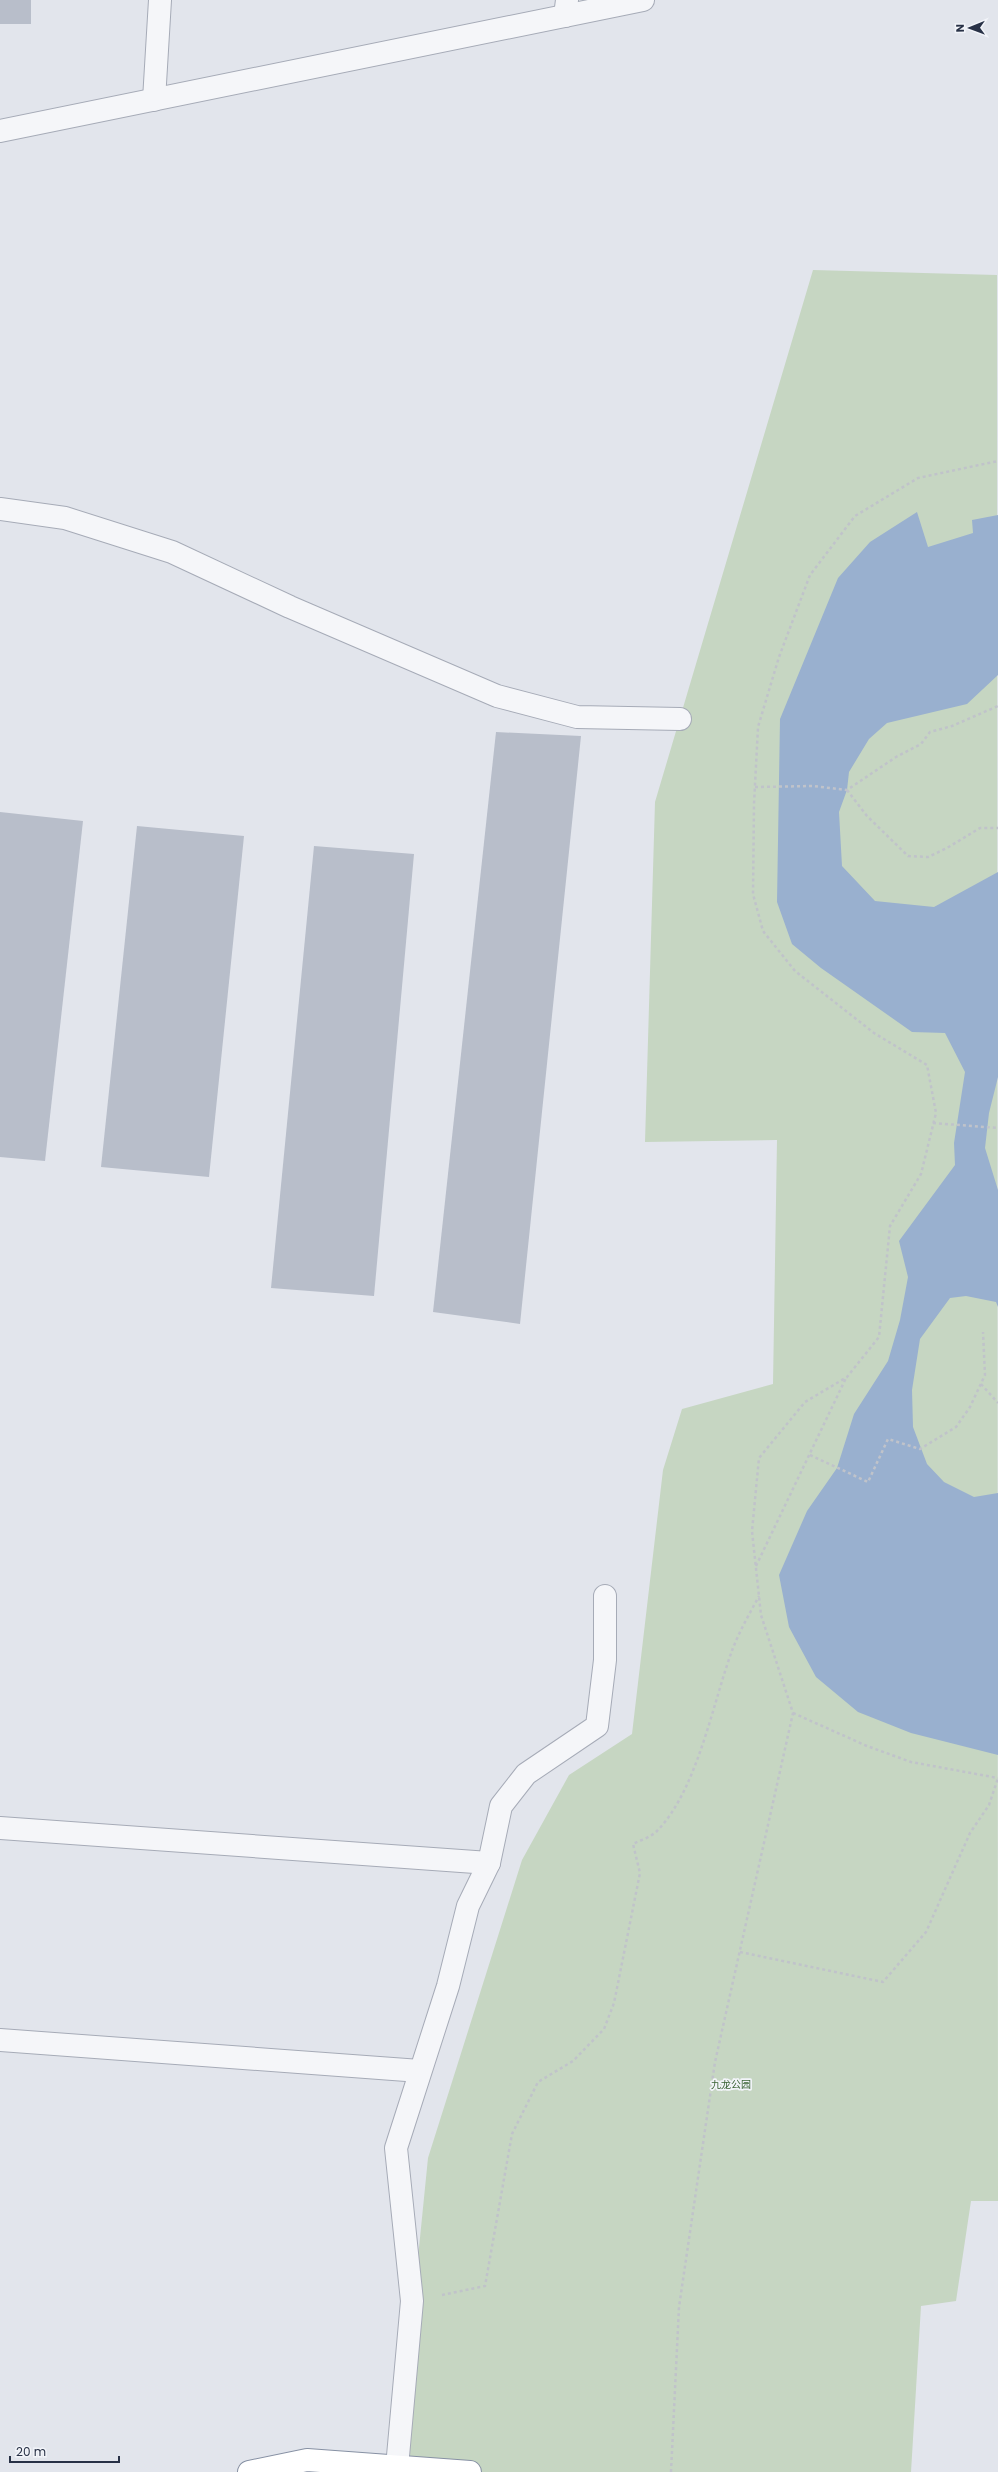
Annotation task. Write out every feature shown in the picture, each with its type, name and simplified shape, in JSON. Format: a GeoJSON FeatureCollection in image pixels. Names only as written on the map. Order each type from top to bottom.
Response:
{"type":"FeatureCollection","features":[{"type":"Feature","properties":{"kind":"highway"},"geometry":{"type":"LineString","coordinates":[[249,2472],[307,2460],[470,2472]]}},
{"type":"Feature","properties":{"kind":"street"},"geometry":{"type":"LineString","coordinates":[[154,100],[160,0]]}},
{"type":"Feature","properties":{"kind":"street"},"geometry":{"type":"LineString","coordinates":[[0,131],[154,100],[566,8],[643,0]]}},
{"type":"Feature","properties":{"kind":"street"},"geometry":{"type":"LineString","coordinates":[[0,508],[65,518],[172,552],[298,610],[497,696],[577,717],[680,719]]}},
{"type":"Feature","properties":{"kind":"street"},"geometry":{"type":"LineString","coordinates":[[397,2467],[412,2301],[396,2148],[448,1986],[468,1906],[489,1864],[501,1806],[526,1774],[597,1726],[605,1660],[605,1596]]}},
{"type":"Feature","properties":{"kind":"street"},"geometry":{"type":"LineString","coordinates":[[0,1828],[489,1864]]}},
{"type":"Feature","properties":{"kind":"street"},"geometry":{"type":"LineString","coordinates":[[0,2040],[420,2071]]}},
{"type":"Feature","properties":{"kind":"path"},"geometry":{"type":"LineString","coordinates":[[756,1567],[847,1377],[879,1337],[890,1226],[921,1174],[936,1113],[927,1065],[874,1033],[796,971],[763,931],[753,894],[755,787],[758,727],[779,657],[810,575],[855,516],[918,478],[998,461]]}},
{"type":"Feature","properties":{"kind":"path"},"geometry":{"type":"LineString","coordinates":[[755,787],[813,786],[847,790],[896,757],[921,744],[930,732],[952,726],[998,706]]}},
{"type":"Feature","properties":{"kind":"path"},"geometry":{"type":"LineString","coordinates":[[847,790],[867,816],[908,856],[928,856],[947,848],[980,828],[998,828]]}},
{"type":"Feature","properties":{"kind":"path"},"geometry":{"type":"LineString","coordinates":[[933,1123],[998,1128]]}},
{"type":"Feature","properties":{"kind":"path"},"geometry":{"type":"LineString","coordinates":[[810,1455],[868,1482],[888,1439],[920,1449],[936,1437],[956,1427],[970,1407],[986,1375],[983,1332]]}},
{"type":"Feature","properties":{"kind":"path"},"geometry":{"type":"LineString","coordinates":[[671,2472],[679,2307],[715,2062],[793,1713],[762,1615],[759,1595],[752,1530],[759,1458],[805,1402],[847,1377]]}},
{"type":"Feature","properties":{"kind":"path"},"geometry":{"type":"LineString","coordinates":[[981,1384],[998,1403]]}},
{"type":"Feature","properties":{"kind":"path"},"geometry":{"type":"LineString","coordinates":[[412,2301],[485,2286],[512,2134],[538,2082],[573,2061],[604,2029],[614,2003],[640,1873],[633,1844],[657,1832],[676,1805],[692,1771],[716,1706],[733,1648],[759,1595]]}},
{"type":"Feature","properties":{"kind":"path"},"geometry":{"type":"LineString","coordinates":[[740,1952],[883,1982],[926,1932],[970,1833],[989,1804],[998,1778],[911,1762],[867,1746],[793,1713]]}},
{"type":"Feature","properties":{"kind":"green space","name":"九龙公园"},"geometry":{"type":"Polygon","coordinates":[[[813,270],[997,275],[998,2201],[971,2201],[956,2301],[921,2306],[911,2472],[471,2472],[397,2467],[428,2158],[522,1860],[569,1775],[632,1734],[663,1470],[682,1409],[773,1384],[777,1140],[645,1142],[655,802],[813,270]]]}},
{"type":"Feature","properties":{"kind":"water"},"geometry":{"type":"Polygon","coordinates":[[[917,512],[928,547],[973,533],[972,520],[998,515],[998,675],[967,704],[887,723],[869,739],[849,772],[847,790],[839,812],[842,866],[875,901],[934,907],[998,872],[998,1077],[989,1113],[985,1148],[998,1190],[998,1307],[996,1302],[966,1296],[950,1298],[920,1339],[912,1390],[913,1427],[927,1464],[944,1482],[974,1497],[998,1493],[998,1755],[911,1733],[858,1712],[816,1677],[789,1627],[779,1575],[807,1511],[837,1468],[854,1414],[888,1361],[900,1320],[908,1277],[899,1241],[955,1165],[954,1143],[965,1072],[945,1033],[912,1032],[821,968],[792,944],[777,902],[780,719],[838,578],[870,542],[917,512]]]}},
{"type":"Feature","properties":{"kind":"building"},"geometry":{"type":"Polygon","coordinates":[[[0,0],[31,0],[31,24],[0,24],[0,0]]]}},
{"type":"Feature","properties":{"kind":"building"},"geometry":{"type":"Polygon","coordinates":[[[496,732],[581,736],[520,1324],[433,1312],[496,732]]]}},
{"type":"Feature","properties":{"kind":"building"},"geometry":{"type":"Polygon","coordinates":[[[0,812],[83,821],[45,1161],[0,1157],[0,812]]]}},
{"type":"Feature","properties":{"kind":"building"},"geometry":{"type":"Polygon","coordinates":[[[137,826],[244,836],[209,1177],[101,1167],[137,826]]]}},
{"type":"Feature","properties":{"kind":"building"},"geometry":{"type":"Polygon","coordinates":[[[314,846],[414,854],[374,1296],[271,1288],[314,846]]]}}]}
